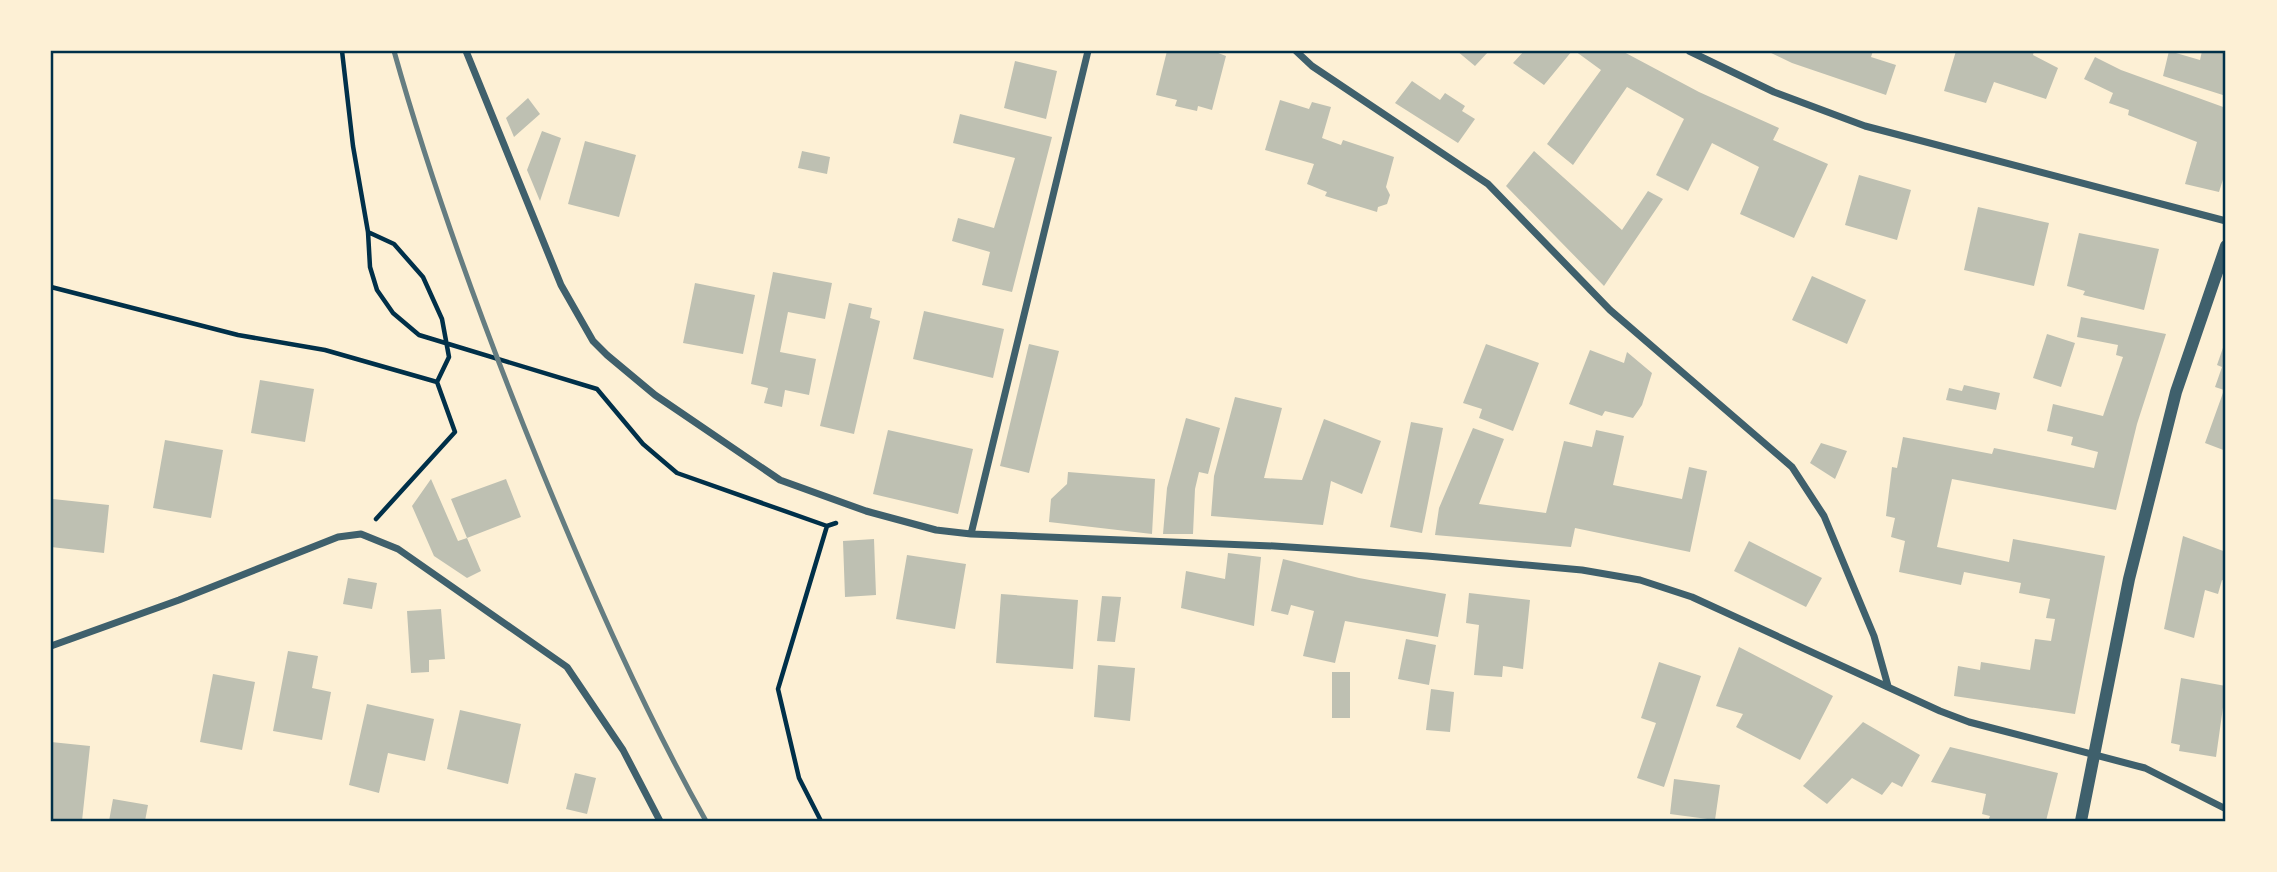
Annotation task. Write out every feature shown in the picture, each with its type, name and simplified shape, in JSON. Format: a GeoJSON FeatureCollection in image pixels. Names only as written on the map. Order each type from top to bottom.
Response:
{"type":"FeatureCollection","features":[{"type":"Feature","properties":{"kind":"street"},"geometry":{"type":"LineString","coordinates":[[466,51],[561,285],[593,341],[654,395],[752,464],[780,480],[866,511],[936,530],[971,534],[1274,546],[1582,570],[1640,580],[1692,597],[1969,722],[2145,768],[2226,809]]}},
{"type":"Feature","properties":{"kind":"street"},"geometry":{"type":"LineString","coordinates":[[971,534],[1088,51]]}},
{"type":"Feature","properties":{"kind":"street"},"geometry":{"type":"LineString","coordinates":[[1296,51],[1312,66],[1488,184],[1610,310],[1792,467],[1824,516],[1874,636],[1888,686]]}},
{"type":"Feature","properties":{"kind":"street"},"geometry":{"type":"LineString","coordinates":[[1689,51],[1774,92],[1865,126],[2226,221]]}},
{"type":"Feature","properties":{"kind":"street"},"geometry":{"type":"LineString","coordinates":[[2081,821],[2129,579],[2176,392],[2226,246]]}},
{"type":"Feature","properties":{"kind":"street"},"geometry":{"type":"LineString","coordinates":[[51,646],[146,613],[338,537],[361,534],[398,549],[567,667],[623,750],[660,821]]}},
{"type":"Feature","properties":{"kind":"path"},"geometry":{"type":"LineString","coordinates":[[342,51],[353,146],[368,232],[370,267],[377,289],[393,313],[419,335],[575,380],[597,389],[643,443],[677,473],[746,500],[827,526],[866,511]]}},
{"type":"Feature","properties":{"kind":"path"},"geometry":{"type":"LineString","coordinates":[[361,534],[455,432],[437,382],[449,357],[442,319],[423,277],[394,244],[368,232]]}},
{"type":"Feature","properties":{"kind":"path"},"geometry":{"type":"LineString","coordinates":[[51,287],[238,335],[325,350],[437,382]]}},
{"type":"Feature","properties":{"kind":"path"},"geometry":{"type":"LineString","coordinates":[[821,821],[799,778],[778,689],[827,526]]}},
{"type":"Feature","properties":{"kind":"building"},"geometry":{"type":"Polygon","coordinates":[[[1167,51],[1213,51],[1226,56],[1212,110],[1198,106],[1197,111],[1175,106],[1177,100],[1156,95],[1167,51]]]}},
{"type":"Feature","properties":{"kind":"building"},"geometry":{"type":"Polygon","coordinates":[[[1457,51],[1489,51],[1475,66],[1457,51]]]}},
{"type":"Feature","properties":{"kind":"building"},"geometry":{"type":"Polygon","coordinates":[[[1524,51],[1572,51],[1544,85],[1513,63],[1524,51]]]}},
{"type":"Feature","properties":{"kind":"building"},"geometry":{"type":"Polygon","coordinates":[[[1575,51],[1622,51],[1699,92],[1779,128],[1773,140],[1828,164],[1794,238],[1740,214],[1759,167],[1712,143],[1688,191],[1656,175],[1684,119],[1627,87],[1573,165],[1547,144],[1601,70],[1575,51]]]}},
{"type":"Feature","properties":{"kind":"building"},"geometry":{"type":"Polygon","coordinates":[[[1767,51],[1873,51],[1871,57],[1896,65],[1886,95],[1792,63],[1767,51]]]}},
{"type":"Feature","properties":{"kind":"building"},"geometry":{"type":"Polygon","coordinates":[[[1956,51],[2034,51],[2033,55],[2058,68],[2046,99],[1994,82],[1986,103],[1944,91],[1956,51]]]}},
{"type":"Feature","properties":{"kind":"building"},"geometry":{"type":"Polygon","coordinates":[[[2169,51],[2200,60],[2202,51],[2226,51],[2226,96],[2163,76],[2169,51]]]}},
{"type":"Feature","properties":{"kind":"building"},"geometry":{"type":"Polygon","coordinates":[[[2095,57],[2121,70],[2226,108],[2226,170],[2219,192],[2185,184],[2197,142],[2128,115],[2129,110],[2109,103],[2113,93],[2084,79],[2095,57]]]}},
{"type":"Feature","properties":{"kind":"building"},"geometry":{"type":"Polygon","coordinates":[[[1015,61],[1057,71],[1046,119],[1004,108],[1015,61]]]}},
{"type":"Feature","properties":{"kind":"building"},"geometry":{"type":"Polygon","coordinates":[[[1412,81],[1440,100],[1445,93],[1465,106],[1462,111],[1475,119],[1458,143],[1395,103],[1412,81]]]}},
{"type":"Feature","properties":{"kind":"building"},"geometry":{"type":"Polygon","coordinates":[[[528,98],[540,114],[514,137],[506,118],[528,98]]]}},
{"type":"Feature","properties":{"kind":"building"},"geometry":{"type":"Polygon","coordinates":[[[1280,100],[1309,109],[1312,102],[1331,107],[1322,138],[1341,145],[1343,140],[1394,157],[1386,187],[1390,195],[1387,204],[1378,207],[1377,212],[1325,196],[1327,192],[1307,184],[1314,164],[1265,150],[1280,100]]]}},
{"type":"Feature","properties":{"kind":"building"},"geometry":{"type":"Polygon","coordinates":[[[960,114],[1052,137],[1012,292],[982,285],[990,252],[952,241],[958,218],[994,228],[1015,158],[953,143],[960,114]]]}},
{"type":"Feature","properties":{"kind":"building"},"geometry":{"type":"Polygon","coordinates":[[[542,131],[561,138],[540,201],[527,170],[542,131]]]}},
{"type":"Feature","properties":{"kind":"building"},"geometry":{"type":"Polygon","coordinates":[[[585,141],[636,155],[619,217],[568,204],[585,141]]]}},
{"type":"Feature","properties":{"kind":"building"},"geometry":{"type":"Polygon","coordinates":[[[802,151],[830,157],[827,174],[798,168],[802,151]]]}},
{"type":"Feature","properties":{"kind":"building"},"geometry":{"type":"Polygon","coordinates":[[[1534,151],[1622,230],[1648,191],[1663,199],[1604,286],[1506,186],[1534,151]]]}},
{"type":"Feature","properties":{"kind":"building"},"geometry":{"type":"Polygon","coordinates":[[[1859,175],[1911,190],[1897,240],[1845,225],[1859,175]]]}},
{"type":"Feature","properties":{"kind":"building"},"geometry":{"type":"Polygon","coordinates":[[[1978,207],[2049,223],[2034,286],[1964,270],[1978,207]]]}},
{"type":"Feature","properties":{"kind":"building"},"geometry":{"type":"Polygon","coordinates":[[[2079,233],[2159,249],[2144,310],[2083,295],[2085,291],[2067,286],[2079,233]]]}},
{"type":"Feature","properties":{"kind":"building"},"geometry":{"type":"Polygon","coordinates":[[[773,272],[832,283],[825,319],[788,312],[780,352],[816,359],[809,395],[785,390],[782,407],[764,403],[768,388],[751,384],[773,272]]]}},
{"type":"Feature","properties":{"kind":"building"},"geometry":{"type":"Polygon","coordinates":[[[1812,276],[1866,300],[1847,344],[1792,320],[1812,276]]]}},
{"type":"Feature","properties":{"kind":"building"},"geometry":{"type":"Polygon","coordinates":[[[695,283],[755,295],[743,354],[683,343],[695,283]]]}},
{"type":"Feature","properties":{"kind":"building"},"geometry":{"type":"Polygon","coordinates":[[[849,303],[872,308],[870,318],[880,321],[854,434],[820,426],[849,303]]]}},
{"type":"Feature","properties":{"kind":"building"},"geometry":{"type":"Polygon","coordinates":[[[924,311],[1004,329],[993,378],[913,359],[924,311]]]}},
{"type":"Feature","properties":{"kind":"building"},"geometry":{"type":"Polygon","coordinates":[[[2081,317],[2166,334],[2137,424],[2116,510],[1952,479],[1937,547],[2009,562],[2013,539],[2105,556],[2075,714],[1954,696],[1958,666],[1980,670],[1981,662],[2030,670],[2035,639],[2051,641],[2055,619],[2046,618],[2050,599],[2019,593],[2021,583],[1964,572],[1961,585],[1899,572],[1905,541],[1891,537],[1895,518],[1886,516],[1892,467],[1897,468],[1903,437],[1992,454],[1994,448],[2094,468],[2098,452],[2071,445],[2073,437],[2047,431],[2053,404],[2103,416],[2123,357],[2116,355],[2118,345],[2077,337],[2081,317]]]}},
{"type":"Feature","properties":{"kind":"building"},"geometry":{"type":"Polygon","coordinates":[[[2047,334],[2075,343],[2061,387],[2033,378],[2047,334]]]}},
{"type":"Feature","properties":{"kind":"building"},"geometry":{"type":"Polygon","coordinates":[[[2226,339],[2226,451],[2205,443],[2224,390],[2215,387],[2222,367],[2217,365],[2226,339]]]}},
{"type":"Feature","properties":{"kind":"building"},"geometry":{"type":"Polygon","coordinates":[[[1029,344],[1059,351],[1029,473],[1000,466],[1029,344]]]}},
{"type":"Feature","properties":{"kind":"building"},"geometry":{"type":"Polygon","coordinates":[[[1486,344],[1539,363],[1513,431],[1479,418],[1482,409],[1463,403],[1486,344]]]}},
{"type":"Feature","properties":{"kind":"building"},"geometry":{"type":"Polygon","coordinates":[[[1590,350],[1624,363],[1627,352],[1652,373],[1642,405],[1633,418],[1605,411],[1602,416],[1569,404],[1590,350]]]}},
{"type":"Feature","properties":{"kind":"building"},"geometry":{"type":"Polygon","coordinates":[[[260,380],[314,389],[305,442],[251,433],[260,380]]]}},
{"type":"Feature","properties":{"kind":"building"},"geometry":{"type":"Polygon","coordinates":[[[1964,385],[2000,393],[1996,410],[1946,400],[1949,388],[1962,391],[1964,385]]]}},
{"type":"Feature","properties":{"kind":"building"},"geometry":{"type":"Polygon","coordinates":[[[1235,397],[1282,408],[1264,478],[1302,480],[1324,419],[1381,441],[1362,494],[1331,481],[1323,525],[1211,516],[1214,476],[1235,397]]]}},
{"type":"Feature","properties":{"kind":"building"},"geometry":{"type":"Polygon","coordinates":[[[1186,418],[1220,428],[1208,474],[1199,472],[1195,489],[1193,534],[1163,534],[1167,488],[1186,418]]]}},
{"type":"Feature","properties":{"kind":"building"},"geometry":{"type":"Polygon","coordinates":[[[1411,422],[1443,428],[1422,533],[1390,527],[1411,422]]]}},
{"type":"Feature","properties":{"kind":"building"},"geometry":{"type":"Polygon","coordinates":[[[1473,428],[1504,439],[1479,504],[1546,513],[1564,441],[1592,447],[1596,430],[1624,436],[1613,485],[1682,499],[1689,467],[1707,471],[1690,552],[1575,528],[1571,547],[1435,535],[1439,508],[1473,428]]]}},
{"type":"Feature","properties":{"kind":"building"},"geometry":{"type":"Polygon","coordinates":[[[888,430],[973,449],[958,514],[873,494],[888,430]]]}},
{"type":"Feature","properties":{"kind":"building"},"geometry":{"type":"Polygon","coordinates":[[[165,440],[223,450],[211,518],[153,508],[165,440]]]}},
{"type":"Feature","properties":{"kind":"building"},"geometry":{"type":"Polygon","coordinates":[[[1821,443],[1847,451],[1835,479],[1810,463],[1821,443]]]}},
{"type":"Feature","properties":{"kind":"building"},"geometry":{"type":"Polygon","coordinates":[[[1068,472],[1155,479],[1152,534],[1049,522],[1051,499],[1067,484],[1068,472]]]}},
{"type":"Feature","properties":{"kind":"building"},"geometry":{"type":"Polygon","coordinates":[[[431,479],[458,541],[467,538],[481,571],[467,578],[434,556],[412,506],[431,479]]]}},
{"type":"Feature","properties":{"kind":"building"},"geometry":{"type":"Polygon","coordinates":[[[506,479],[521,517],[467,538],[451,499],[506,479]]]}},
{"type":"Feature","properties":{"kind":"building"},"geometry":{"type":"Polygon","coordinates":[[[53,499],[109,505],[104,553],[51,547],[53,499]]]}},
{"type":"Feature","properties":{"kind":"building"},"geometry":{"type":"Polygon","coordinates":[[[2183,536],[2226,552],[2226,581],[2222,580],[2218,594],[2205,590],[2194,638],[2164,629],[2183,536]]]}},
{"type":"Feature","properties":{"kind":"building"},"geometry":{"type":"Polygon","coordinates":[[[874,539],[876,595],[845,597],[843,541],[874,539]]]}},
{"type":"Feature","properties":{"kind":"building"},"geometry":{"type":"Polygon","coordinates":[[[1749,541],[1822,578],[1806,607],[1734,571],[1749,541]]]}},
{"type":"Feature","properties":{"kind":"building"},"geometry":{"type":"Polygon","coordinates":[[[1228,553],[1261,557],[1254,626],[1181,608],[1186,571],[1225,579],[1228,553]]]}},
{"type":"Feature","properties":{"kind":"building"},"geometry":{"type":"Polygon","coordinates":[[[907,555],[966,564],[955,629],[896,619],[907,555]]]}},
{"type":"Feature","properties":{"kind":"building"},"geometry":{"type":"Polygon","coordinates":[[[1283,559],[1359,578],[1446,594],[1438,637],[1345,621],[1335,663],[1303,656],[1314,611],[1291,605],[1288,615],[1271,611],[1283,559]]]}},
{"type":"Feature","properties":{"kind":"building"},"geometry":{"type":"Polygon","coordinates":[[[348,578],[377,583],[372,609],[343,604],[348,578]]]}},
{"type":"Feature","properties":{"kind":"building"},"geometry":{"type":"Polygon","coordinates":[[[1469,593],[1530,600],[1523,669],[1503,666],[1502,677],[1474,675],[1479,625],[1466,623],[1469,593]]]}},
{"type":"Feature","properties":{"kind":"building"},"geometry":{"type":"Polygon","coordinates":[[[1001,594],[1078,600],[1073,669],[996,663],[1001,594]]]}},
{"type":"Feature","properties":{"kind":"building"},"geometry":{"type":"Polygon","coordinates":[[[1102,596],[1121,597],[1115,642],[1097,641],[1102,596]]]}},
{"type":"Feature","properties":{"kind":"building"},"geometry":{"type":"Polygon","coordinates":[[[441,609],[445,659],[429,660],[429,672],[411,673],[407,611],[441,609]]]}},
{"type":"Feature","properties":{"kind":"building"},"geometry":{"type":"Polygon","coordinates":[[[1406,639],[1436,645],[1429,685],[1398,679],[1406,639]]]}},
{"type":"Feature","properties":{"kind":"building"},"geometry":{"type":"Polygon","coordinates":[[[1739,647],[1833,696],[1800,760],[1736,727],[1743,714],[1716,706],[1739,647]]]}},
{"type":"Feature","properties":{"kind":"building"},"geometry":{"type":"Polygon","coordinates":[[[288,651],[318,656],[312,688],[331,692],[322,740],[273,731],[288,651]]]}},
{"type":"Feature","properties":{"kind":"building"},"geometry":{"type":"Polygon","coordinates":[[[1659,662],[1701,676],[1664,787],[1637,778],[1656,723],[1641,718],[1659,662]]]}},
{"type":"Feature","properties":{"kind":"building"},"geometry":{"type":"Polygon","coordinates":[[[1098,665],[1135,668],[1130,721],[1094,717],[1098,665]]]}},
{"type":"Feature","properties":{"kind":"building"},"geometry":{"type":"Polygon","coordinates":[[[1332,672],[1350,672],[1350,718],[1332,718],[1332,672]]]}},
{"type":"Feature","properties":{"kind":"building"},"geometry":{"type":"Polygon","coordinates":[[[213,674],[255,682],[242,750],[200,742],[213,674]]]}},
{"type":"Feature","properties":{"kind":"building"},"geometry":{"type":"Polygon","coordinates":[[[2181,678],[2226,686],[2216,757],[2179,751],[2180,745],[2171,743],[2181,678]]]}},
{"type":"Feature","properties":{"kind":"building"},"geometry":{"type":"Polygon","coordinates":[[[1431,689],[1454,692],[1450,732],[1426,730],[1431,689]]]}},
{"type":"Feature","properties":{"kind":"building"},"geometry":{"type":"Polygon","coordinates":[[[367,704],[434,719],[425,761],[388,753],[379,793],[349,785],[367,704]]]}},
{"type":"Feature","properties":{"kind":"building"},"geometry":{"type":"Polygon","coordinates":[[[460,710],[521,724],[508,784],[447,769],[460,710]]]}},
{"type":"Feature","properties":{"kind":"building"},"geometry":{"type":"Polygon","coordinates":[[[1863,722],[1920,755],[1902,787],[1892,782],[1882,795],[1852,778],[1827,804],[1803,786],[1863,722]]]}},
{"type":"Feature","properties":{"kind":"building"},"geometry":{"type":"Polygon","coordinates":[[[51,742],[90,746],[82,821],[51,821],[51,742]]]}},
{"type":"Feature","properties":{"kind":"building"},"geometry":{"type":"Polygon","coordinates":[[[1950,747],[2058,773],[2046,821],[1988,821],[1990,816],[1982,814],[1986,794],[1931,782],[1950,747]]]}},
{"type":"Feature","properties":{"kind":"building"},"geometry":{"type":"Polygon","coordinates":[[[575,773],[596,778],[587,814],[566,809],[575,773]]]}},
{"type":"Feature","properties":{"kind":"building"},"geometry":{"type":"Polygon","coordinates":[[[1674,779],[1720,785],[1715,820],[1670,814],[1674,779]]]}},
{"type":"Feature","properties":{"kind":"building"},"geometry":{"type":"Polygon","coordinates":[[[113,799],[148,805],[145,821],[109,821],[113,799]]]}},
{"type":"Feature","properties":{"kind":"railway"},"geometry":{"type":"LineString","coordinates":[[394,51],[462,263],[542,471],[619,649],[706,821]]}}]}
